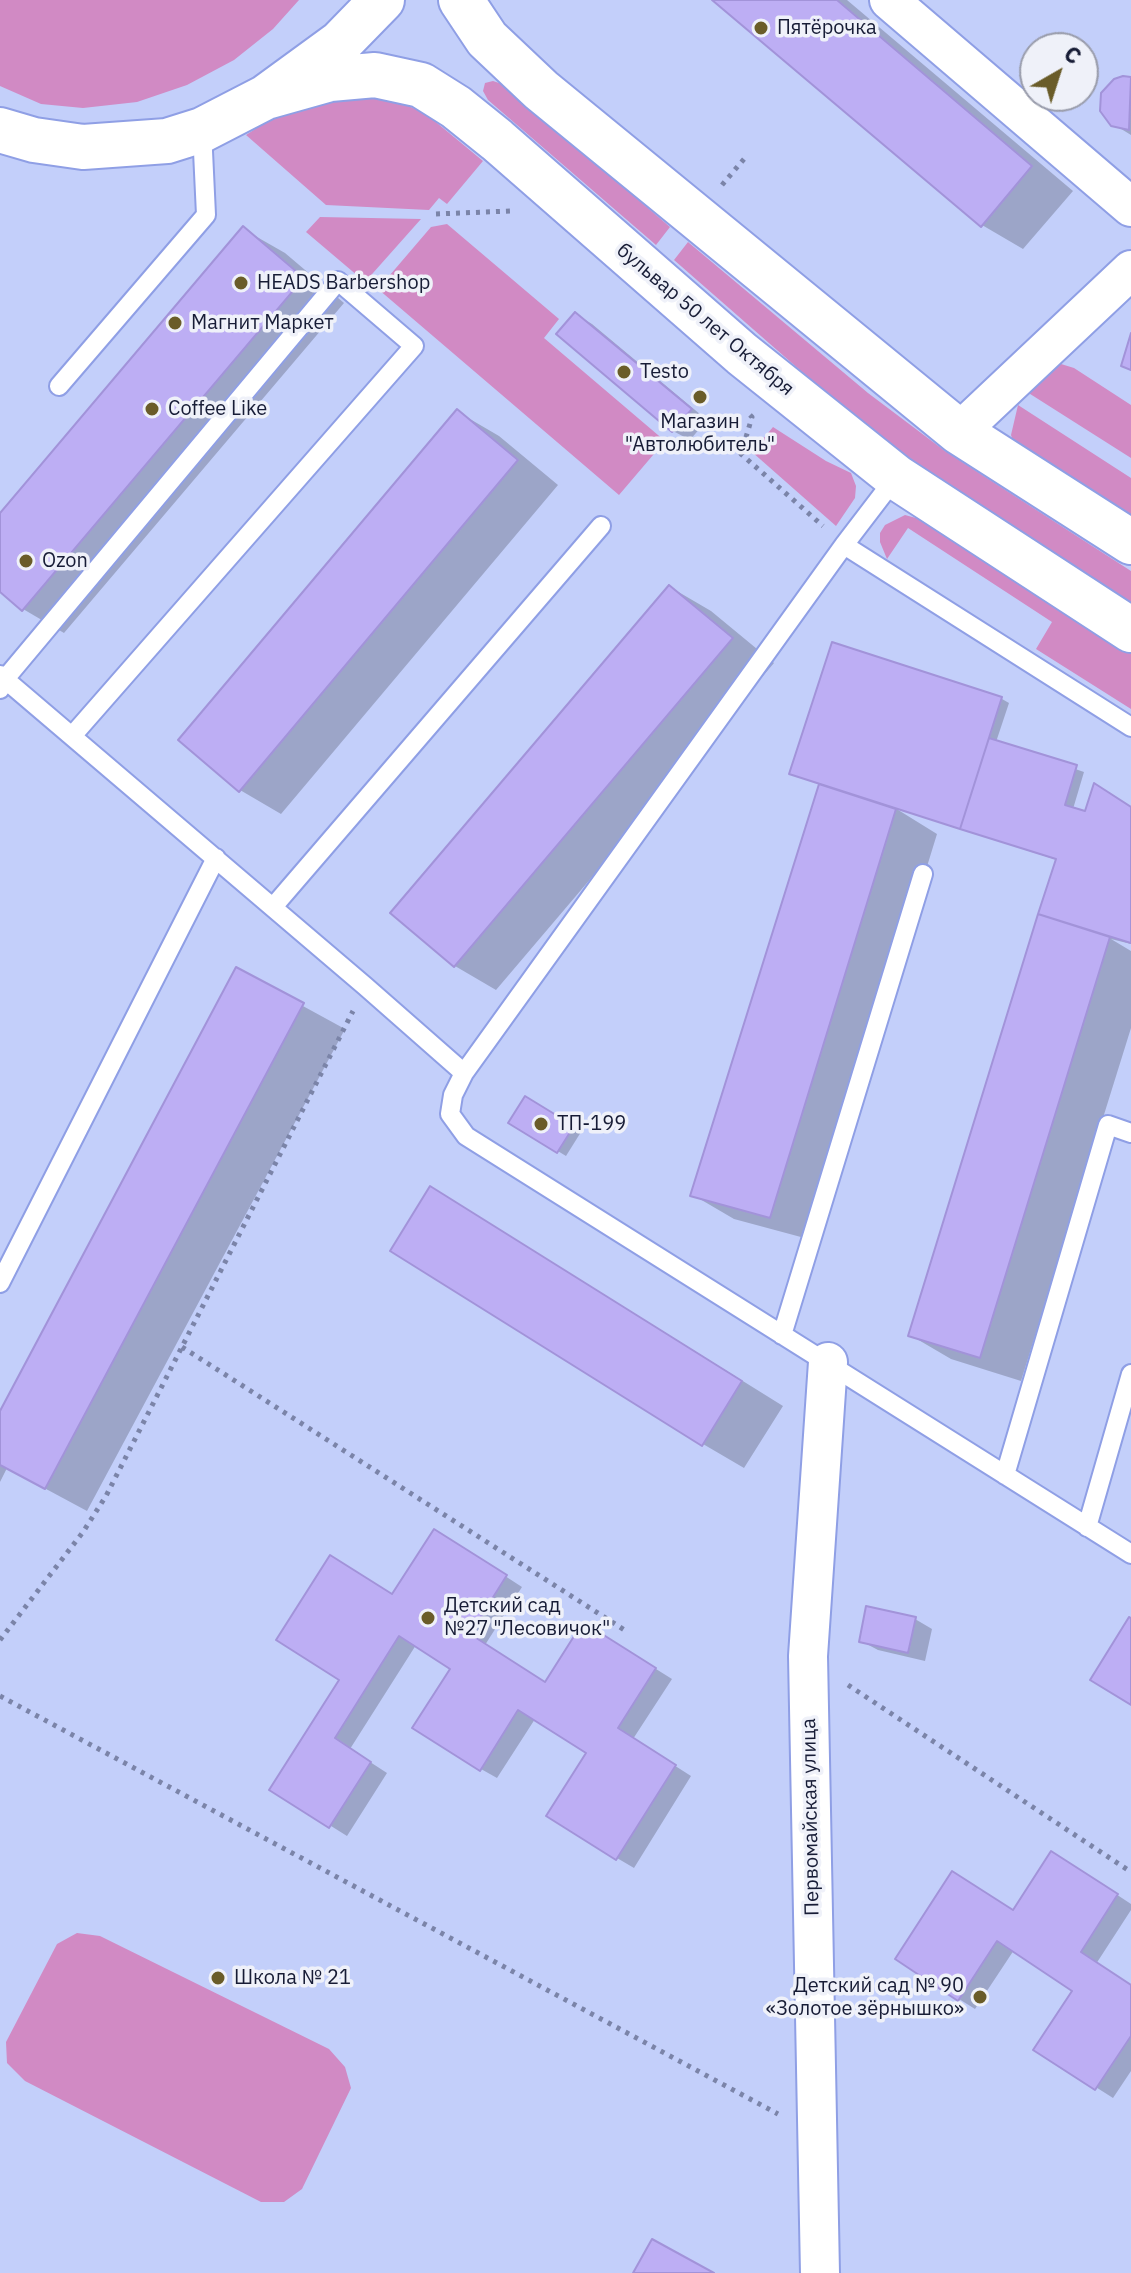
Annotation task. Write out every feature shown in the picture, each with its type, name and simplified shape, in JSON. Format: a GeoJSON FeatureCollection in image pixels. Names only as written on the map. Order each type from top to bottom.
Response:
{"type":"FeatureCollection","features":[{"type":"Feature","properties":{"kind":"main road"},"geometry":{"type":"LineString","coordinates":[[0,130],[34,140],[83,147],[167,141],[202,130],[266,97],[340,43],[382,0]]}},
{"type":"Feature","properties":{"kind":"main road"},"geometry":{"type":"LineString","coordinates":[[461,0],[487,39],[541,90],[959,432],[1131,542]]}},
{"type":"Feature","properties":{"kind":"main road","name":"бульвар 50 лет Октября"},"geometry":{"type":"LineString","coordinates":[[266,97],[330,79],[375,75],[421,85],[456,107],[497,140],[742,354],[896,477],[1131,630]]}},
{"type":"Feature","properties":{"kind":"street"},"geometry":{"type":"LineString","coordinates":[[889,0],[1131,207]]}},
{"type":"Feature","properties":{"kind":"street"},"geometry":{"type":"LineString","coordinates":[[959,432],[1131,270]]}},
{"type":"Feature","properties":{"kind":"street","name":"Первомайская улица"},"geometry":{"type":"LineString","coordinates":[[820,2273],[808,1656],[828,1362]]}},
{"type":"Feature","properties":{"kind":"lane"},"geometry":{"type":"LineString","coordinates":[[59,386],[206,215],[202,130]]}},
{"type":"Feature","properties":{"kind":"lane"},"geometry":{"type":"LineString","coordinates":[[72,736],[414,346],[338,281],[2,681],[216,858],[464,1073]]}},
{"type":"Feature","properties":{"kind":"lane"},"geometry":{"type":"LineString","coordinates":[[896,477],[464,1073],[453,1095],[450,1114],[466,1136],[1131,1554]]}},
{"type":"Feature","properties":{"kind":"lane"},"geometry":{"type":"LineString","coordinates":[[273,907],[601,526]]}},
{"type":"Feature","properties":{"kind":"lane"},"geometry":{"type":"LineString","coordinates":[[844,545],[1131,727]]}},
{"type":"Feature","properties":{"kind":"lane"},"geometry":{"type":"LineString","coordinates":[[0,1283],[216,858]]}},
{"type":"Feature","properties":{"kind":"lane"},"geometry":{"type":"LineString","coordinates":[[782,1335],[923,874]]}},
{"type":"Feature","properties":{"kind":"lane"},"geometry":{"type":"LineString","coordinates":[[1005,1475],[1108,1125],[1131,1133]]}},
{"type":"Feature","properties":{"kind":"lane"},"geometry":{"type":"LineString","coordinates":[[1087,1527],[1131,1374]]}},
{"type":"Feature","properties":{"kind":"path"},"geometry":{"type":"LineString","coordinates":[[717,191],[744,159]]}},
{"type":"Feature","properties":{"kind":"path"},"geometry":{"type":"LineString","coordinates":[[436,214],[510,211],[521,221]]}},
{"type":"Feature","properties":{"kind":"path"},"geometry":{"type":"LineString","coordinates":[[740,407],[752,417],[741,454],[844,545]]}},
{"type":"Feature","properties":{"kind":"path"},"geometry":{"type":"LineString","coordinates":[[0,1640],[83,1532],[106,1496],[365,986]]}},
{"type":"Feature","properties":{"kind":"path"},"geometry":{"type":"LineString","coordinates":[[182,1347],[626,1631]]}},
{"type":"Feature","properties":{"kind":"path"},"geometry":{"type":"LineString","coordinates":[[808,1656],[1131,1872]]}},
{"type":"Feature","properties":{"kind":"path"},"geometry":{"type":"LineString","coordinates":[[0,1696],[817,2135]]}},
{"type":"Feature","properties":{"kind":"shaded area"},"geometry":{"type":"Polygon","coordinates":[[[0,0],[299,0],[273,29],[234,60],[187,85],[137,102],[83,108],[41,104],[0,86],[0,0]]]}},
{"type":"Feature","properties":{"kind":"shaded area"},"geometry":{"type":"Polygon","coordinates":[[[493,81],[505,85],[670,227],[656,245],[488,100],[483,91],[485,83],[493,81]]]}},
{"type":"Feature","properties":{"kind":"shaded area"},"geometry":{"type":"Polygon","coordinates":[[[373,96],[425,113],[483,161],[447,204],[439,198],[429,210],[326,205],[246,135],[275,116],[314,103],[373,96]]]}},
{"type":"Feature","properties":{"kind":"shaded area"},"geometry":{"type":"Polygon","coordinates":[[[320,217],[421,219],[365,282],[306,232],[320,217]]]}},
{"type":"Feature","properties":{"kind":"shaded area"},"geometry":{"type":"Polygon","coordinates":[[[447,224],[559,319],[544,338],[665,441],[619,495],[378,289],[431,227],[447,224]]]}},
{"type":"Feature","properties":{"kind":"shaded area"},"geometry":{"type":"Polygon","coordinates":[[[688,242],[868,393],[945,451],[1131,571],[1131,603],[922,467],[849,413],[674,260],[688,242]]]}},
{"type":"Feature","properties":{"kind":"shaded area"},"geometry":{"type":"Polygon","coordinates":[[[1061,364],[1074,368],[1131,405],[1131,458],[1027,392],[1050,368],[1061,364]]]}},
{"type":"Feature","properties":{"kind":"shaded area"},"geometry":{"type":"Polygon","coordinates":[[[1018,405],[1131,478],[1131,521],[1014,444],[1011,435],[1018,405]]]}},
{"type":"Feature","properties":{"kind":"shaded area"},"geometry":{"type":"Polygon","coordinates":[[[773,427],[851,473],[856,486],[855,498],[836,526],[752,452],[773,427]]]}},
{"type":"Feature","properties":{"kind":"shaded area"},"geometry":{"type":"Polygon","coordinates":[[[905,515],[916,518],[1131,653],[1131,709],[1036,649],[1052,622],[908,528],[887,559],[880,533],[885,525],[905,515]]]}},
{"type":"Feature","properties":{"kind":"shaded area"},"geometry":{"type":"Polygon","coordinates":[[[77,1933],[100,1936],[329,2049],[345,2067],[351,2088],[302,2189],[284,2202],[261,2202],[25,2081],[7,2063],[6,2042],[57,1944],[77,1933]]]}},
{"type":"Feature","properties":{"kind":"building"},"geometry":{"type":"Polygon","coordinates":[[[712,0],[837,0],[1032,166],[981,227],[712,0]]]}},
{"type":"Feature","properties":{"kind":"building"},"geometry":{"type":"Polygon","coordinates":[[[1131,77],[1129,130],[1111,126],[1100,111],[1101,93],[1114,79],[1131,77]]]}},
{"type":"Feature","properties":{"kind":"building"},"geometry":{"type":"Polygon","coordinates":[[[243,226],[304,278],[22,611],[0,592],[0,513],[243,226]]]}},
{"type":"Feature","properties":{"kind":"building"},"geometry":{"type":"Polygon","coordinates":[[[575,312],[692,409],[672,432],[556,334],[575,312]]]}},
{"type":"Feature","properties":{"kind":"building"},"geometry":{"type":"Polygon","coordinates":[[[1131,333],[1131,370],[1121,366],[1131,333]]]}},
{"type":"Feature","properties":{"kind":"building"},"geometry":{"type":"Polygon","coordinates":[[[457,409],[518,460],[239,792],[178,740],[457,409]]]}},
{"type":"Feature","properties":{"kind":"building"},"geometry":{"type":"Polygon","coordinates":[[[669,585],[733,638],[454,967],[390,913],[669,585]]]}},
{"type":"Feature","properties":{"kind":"building"},"geometry":{"type":"Polygon","coordinates":[[[832,642],[1002,697],[960,829],[789,774],[832,642]]]}},
{"type":"Feature","properties":{"kind":"building"},"geometry":{"type":"Polygon","coordinates":[[[989,738],[1077,765],[1065,805],[1085,811],[1094,783],[1131,807],[1131,943],[1038,914],[1056,859],[960,829],[989,738]]]}},
{"type":"Feature","properties":{"kind":"building"},"geometry":{"type":"Polygon","coordinates":[[[819,784],[896,809],[770,1218],[690,1196],[819,784]]]}},
{"type":"Feature","properties":{"kind":"building"},"geometry":{"type":"Polygon","coordinates":[[[1038,914],[1110,937],[980,1358],[908,1336],[1038,914]]]}},
{"type":"Feature","properties":{"kind":"building"},"geometry":{"type":"Polygon","coordinates":[[[236,967],[304,1003],[45,1489],[0,1465],[0,1411],[236,967]]]}},
{"type":"Feature","properties":{"kind":"building","name":"ТП-199"},"geometry":{"type":"Polygon","coordinates":[[[525,1096],[574,1126],[557,1153],[508,1123],[525,1096]]]}},
{"type":"Feature","properties":{"kind":"building"},"geometry":{"type":"Polygon","coordinates":[[[430,1186],[742,1381],[702,1446],[390,1251],[430,1186]]]}},
{"type":"Feature","properties":{"kind":"building"},"geometry":{"type":"Polygon","coordinates":[[[434,1529],[507,1575],[470,1634],[545,1682],[583,1622],[656,1668],[618,1728],[676,1765],[616,1860],[546,1816],[586,1753],[518,1710],[480,1771],[412,1728],[450,1669],[399,1636],[335,1738],[371,1762],[329,1828],[269,1790],[339,1680],[276,1640],[330,1555],[392,1594],[434,1529]]]}},
{"type":"Feature","properties":{"kind":"building"},"geometry":{"type":"Polygon","coordinates":[[[866,1606],[916,1617],[908,1653],[859,1642],[866,1606]]]}},
{"type":"Feature","properties":{"kind":"building"},"geometry":{"type":"Polygon","coordinates":[[[1131,1618],[1131,1705],[1090,1680],[1131,1618]]]}},
{"type":"Feature","properties":{"kind":"building"},"geometry":{"type":"Polygon","coordinates":[[[1051,1851],[1118,1894],[1081,1952],[1131,1985],[1131,2036],[1095,2090],[1033,2050],[1072,1991],[997,1941],[958,2001],[895,1959],[952,1871],[1013,1910],[1051,1851]]]}},
{"type":"Feature","properties":{"kind":"building"},"geometry":{"type":"Polygon","coordinates":[[[652,2239],[714,2273],[633,2273],[652,2239]]]}},
{"type":"Feature","properties":{"kind":"place","name":"Пятёрочка"},"geometry":{"type":"Point","coordinates":[761,28]}},
{"type":"Feature","properties":{"kind":"place","name":"HEADS Barbershop"},"geometry":{"type":"Point","coordinates":[241,283]}},
{"type":"Feature","properties":{"kind":"place","name":"Магнит Маркет"},"geometry":{"type":"Point","coordinates":[175,323]}},
{"type":"Feature","properties":{"kind":"place","name":"Testo"},"geometry":{"type":"Point","coordinates":[624,372]}},
{"type":"Feature","properties":{"kind":"place","name":"Магазин \"Автолюбитель\""},"geometry":{"type":"Point","coordinates":[700,397]}},
{"type":"Feature","properties":{"kind":"place","name":"Coffee Like"},"geometry":{"type":"Point","coordinates":[152,409]}},
{"type":"Feature","properties":{"kind":"place","name":"Ozon"},"geometry":{"type":"Point","coordinates":[26,561]}},
{"type":"Feature","properties":{"kind":"place","name":"ТП-199"},"geometry":{"type":"Point","coordinates":[541,1124]}},
{"type":"Feature","properties":{"kind":"place","name":"Детский сад №27 \"Лесовичок\""},"geometry":{"type":"Point","coordinates":[428,1618]}},
{"type":"Feature","properties":{"kind":"place","name":"Школа № 21"},"geometry":{"type":"Point","coordinates":[218,1978]}},
{"type":"Feature","properties":{"kind":"place","name":"Детский сад № 90 «Золотое зёрнышко»"},"geometry":{"type":"Point","coordinates":[980,1997]}}]}
